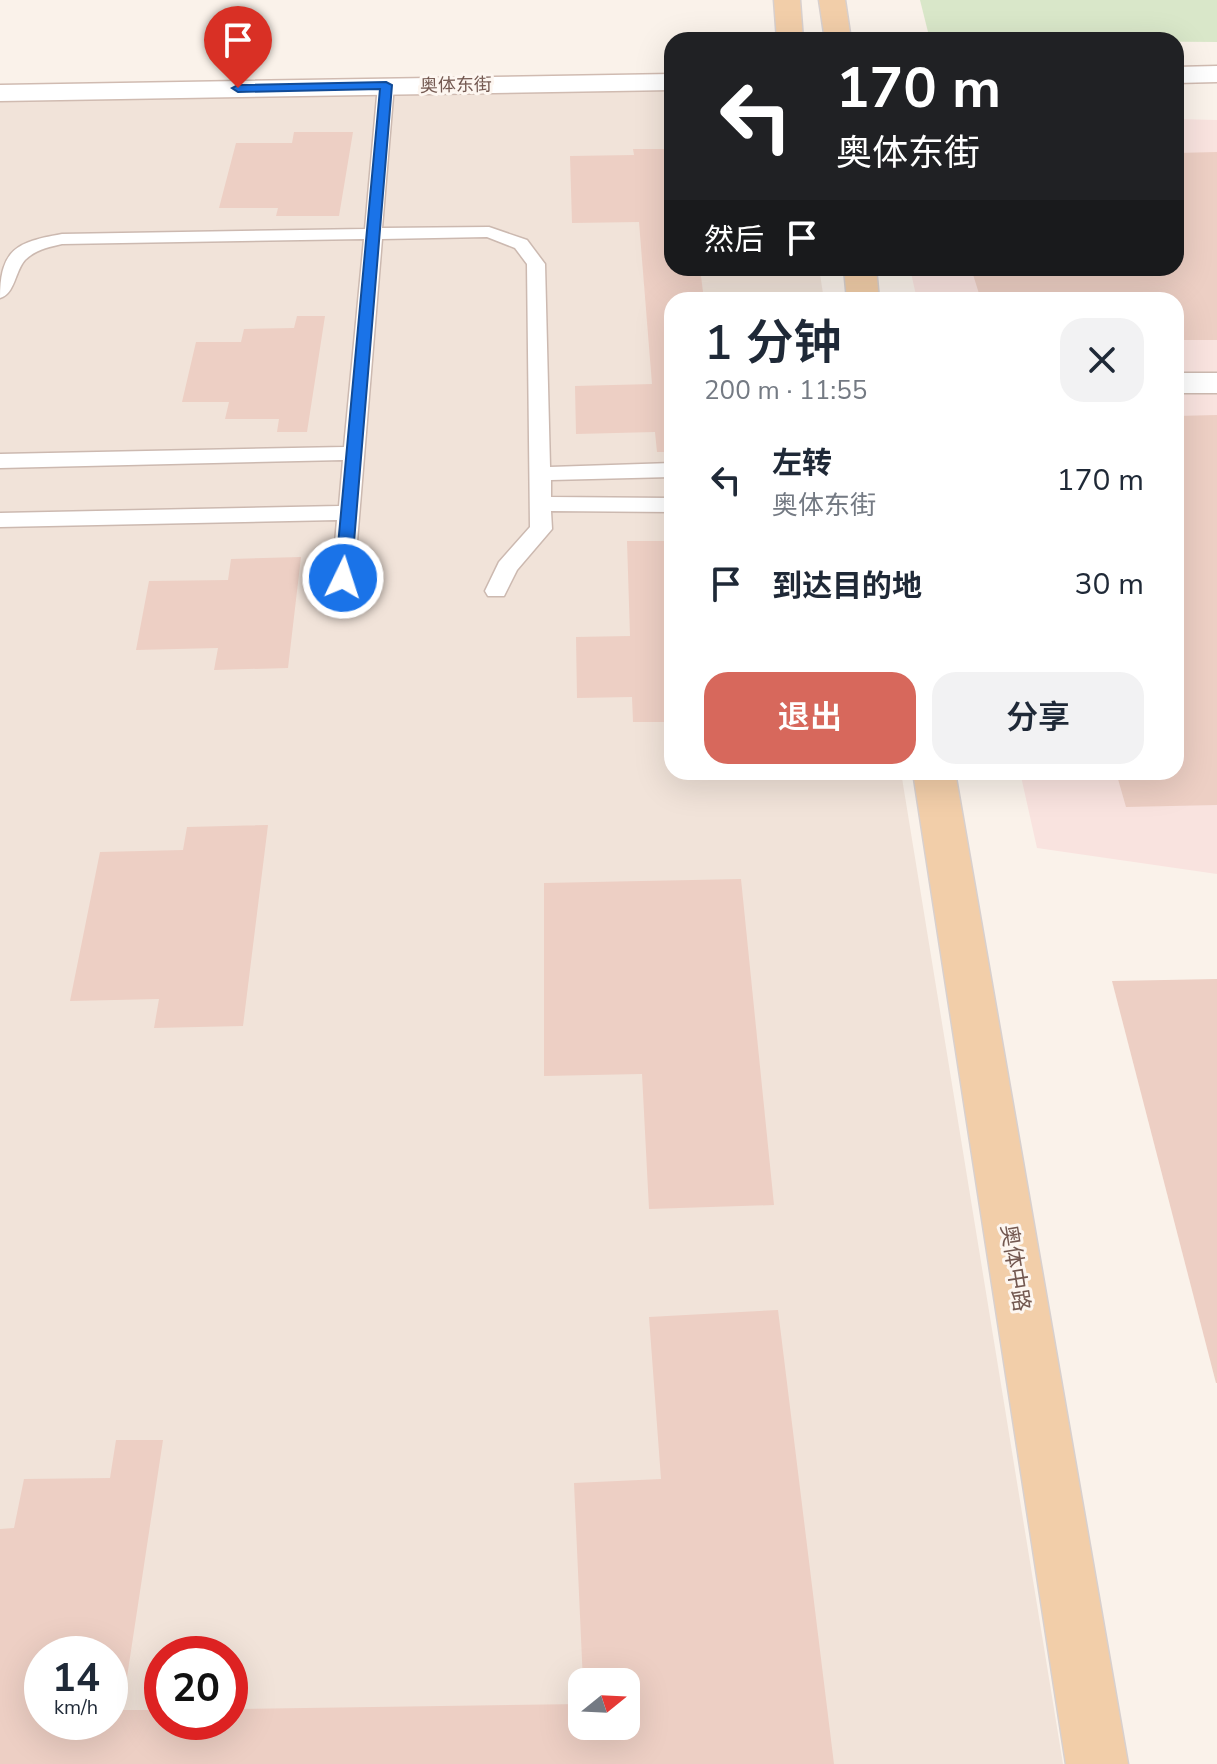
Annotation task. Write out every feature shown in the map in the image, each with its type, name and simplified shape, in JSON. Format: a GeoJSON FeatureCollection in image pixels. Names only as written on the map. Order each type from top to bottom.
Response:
{"type":"FeatureCollection","features":[{"type":"Feature","properties":{"kind":"main road"},"geometry":{"type":"LineString","coordinates":[[787,0],[789,32]]}},
{"type":"Feature","properties":{"kind":"main road"},"geometry":{"type":"LineString","coordinates":[[832,0],[837,32]]}},
{"type":"Feature","properties":{"kind":"main road"},"geometry":{"type":"LineString","coordinates":[[1184,75],[1217,74]]}},
{"type":"Feature","properties":{"kind":"main road","name":"奥体东街"},"geometry":{"type":"LineString","coordinates":[[0,93],[664,82]]}},
{"type":"Feature","properties":{"kind":"main road"},"geometry":{"type":"LineString","coordinates":[[1184,383],[1217,383]]}},
{"type":"Feature","properties":{"kind":"main road","name":"奥体中路"},"geometry":{"type":"LineString","coordinates":[[935,780],[1097,1764]]}},
{"type":"Feature","properties":{"kind":"lane"},"geometry":{"type":"LineString","coordinates":[[343,578],[386,85]]}},
{"type":"Feature","properties":{"kind":"lane"},"geometry":{"type":"LineString","coordinates":[[0,292],[12,260],[47,242],[62,239],[489,232],[506,236],[531,253],[536,264],[541,529],[507,567],[496,591]]}},
{"type":"Feature","properties":{"kind":"lane"},"geometry":{"type":"LineString","coordinates":[[0,461],[353,453]]}},
{"type":"Feature","properties":{"kind":"lane"},"geometry":{"type":"LineString","coordinates":[[540,474],[664,470]]}},
{"type":"Feature","properties":{"kind":"lane"},"geometry":{"type":"LineString","coordinates":[[541,504],[664,505]]}},
{"type":"Feature","properties":{"kind":"lane"},"geometry":{"type":"LineString","coordinates":[[0,520],[348,513]]}},
{"type":"Feature","properties":{"kind":"shaded area"},"geometry":{"type":"Polygon","coordinates":[[[664,81],[664,276],[820,276],[823,292],[664,292],[664,780],[902,780],[1063,1764],[0,1764],[0,102],[664,81]]]}},
{"type":"Feature","properties":{"kind":"shaded area"},"geometry":{"type":"Polygon","coordinates":[[[1184,119],[1217,120],[1217,874],[1037,848],[1022,780],[1184,780],[1184,292],[915,292],[912,276],[1184,276],[1184,119]]]}},
{"type":"Feature","properties":{"kind":"green space"},"geometry":{"type":"Polygon","coordinates":[[[920,0],[1217,0],[1217,42],[1184,42],[1184,32],[928,32],[920,0]]]}},
{"type":"Feature","properties":{"kind":"building"},"geometry":{"type":"Polygon","coordinates":[[[294,132],[353,132],[339,216],[276,216],[278,208],[219,208],[236,143],[292,143],[294,132]]]}},
{"type":"Feature","properties":{"kind":"building"},"geometry":{"type":"Polygon","coordinates":[[[633,149],[664,149],[664,276],[701,276],[703,292],[664,292],[664,452],[657,452],[655,432],[576,434],[575,386],[652,384],[639,222],[572,223],[570,156],[634,155],[633,149]]]}},
{"type":"Feature","properties":{"kind":"building"},"geometry":{"type":"Polygon","coordinates":[[[1217,152],[1217,340],[1184,340],[1184,292],[978,292],[974,276],[1184,276],[1184,153],[1217,152]]]}},
{"type":"Feature","properties":{"kind":"building"},"geometry":{"type":"Polygon","coordinates":[[[297,316],[325,316],[307,432],[277,432],[279,419],[225,419],[229,402],[182,402],[196,342],[241,342],[244,329],[294,328],[297,316]]]}},
{"type":"Feature","properties":{"kind":"building"},"geometry":{"type":"Polygon","coordinates":[[[1217,415],[1217,805],[1126,807],[1118,780],[1184,780],[1184,416],[1217,415]]]}},
{"type":"Feature","properties":{"kind":"building"},"geometry":{"type":"Polygon","coordinates":[[[627,541],[664,541],[664,722],[633,722],[632,697],[577,698],[576,637],[630,636],[627,541]]]}},
{"type":"Feature","properties":{"kind":"building"},"geometry":{"type":"Polygon","coordinates":[[[301,557],[288,668],[214,670],[218,648],[136,650],[149,581],[228,580],[231,559],[301,557]]]}},
{"type":"Feature","properties":{"kind":"building"},"geometry":{"type":"Polygon","coordinates":[[[268,825],[243,1026],[154,1028],[159,999],[70,1001],[100,852],[183,850],[187,827],[268,825]]]}},
{"type":"Feature","properties":{"kind":"building"},"geometry":{"type":"Polygon","coordinates":[[[741,879],[774,1205],[649,1209],[642,1074],[544,1076],[544,883],[741,879]]]}},
{"type":"Feature","properties":{"kind":"building"},"geometry":{"type":"Polygon","coordinates":[[[1217,979],[1217,1383],[1216,1383],[1112,981],[1217,979]]]}},
{"type":"Feature","properties":{"kind":"building"},"geometry":{"type":"Polygon","coordinates":[[[778,1310],[834,1764],[0,1764],[0,1529],[14,1528],[24,1479],[110,1478],[116,1440],[163,1440],[128,1670],[128,1636],[24,1636],[24,1740],[128,1740],[128,1710],[144,1710],[144,1740],[248,1740],[248,1709],[568,1704],[568,1740],[640,1740],[640,1668],[582,1668],[574,1483],[661,1479],[649,1317],[778,1310]]]}},
{"type":"Feature","properties":{"kind":"route"},"geometry":{"type":"LineString","coordinates":[[238,88],[386,85],[343,578]]}}]}
